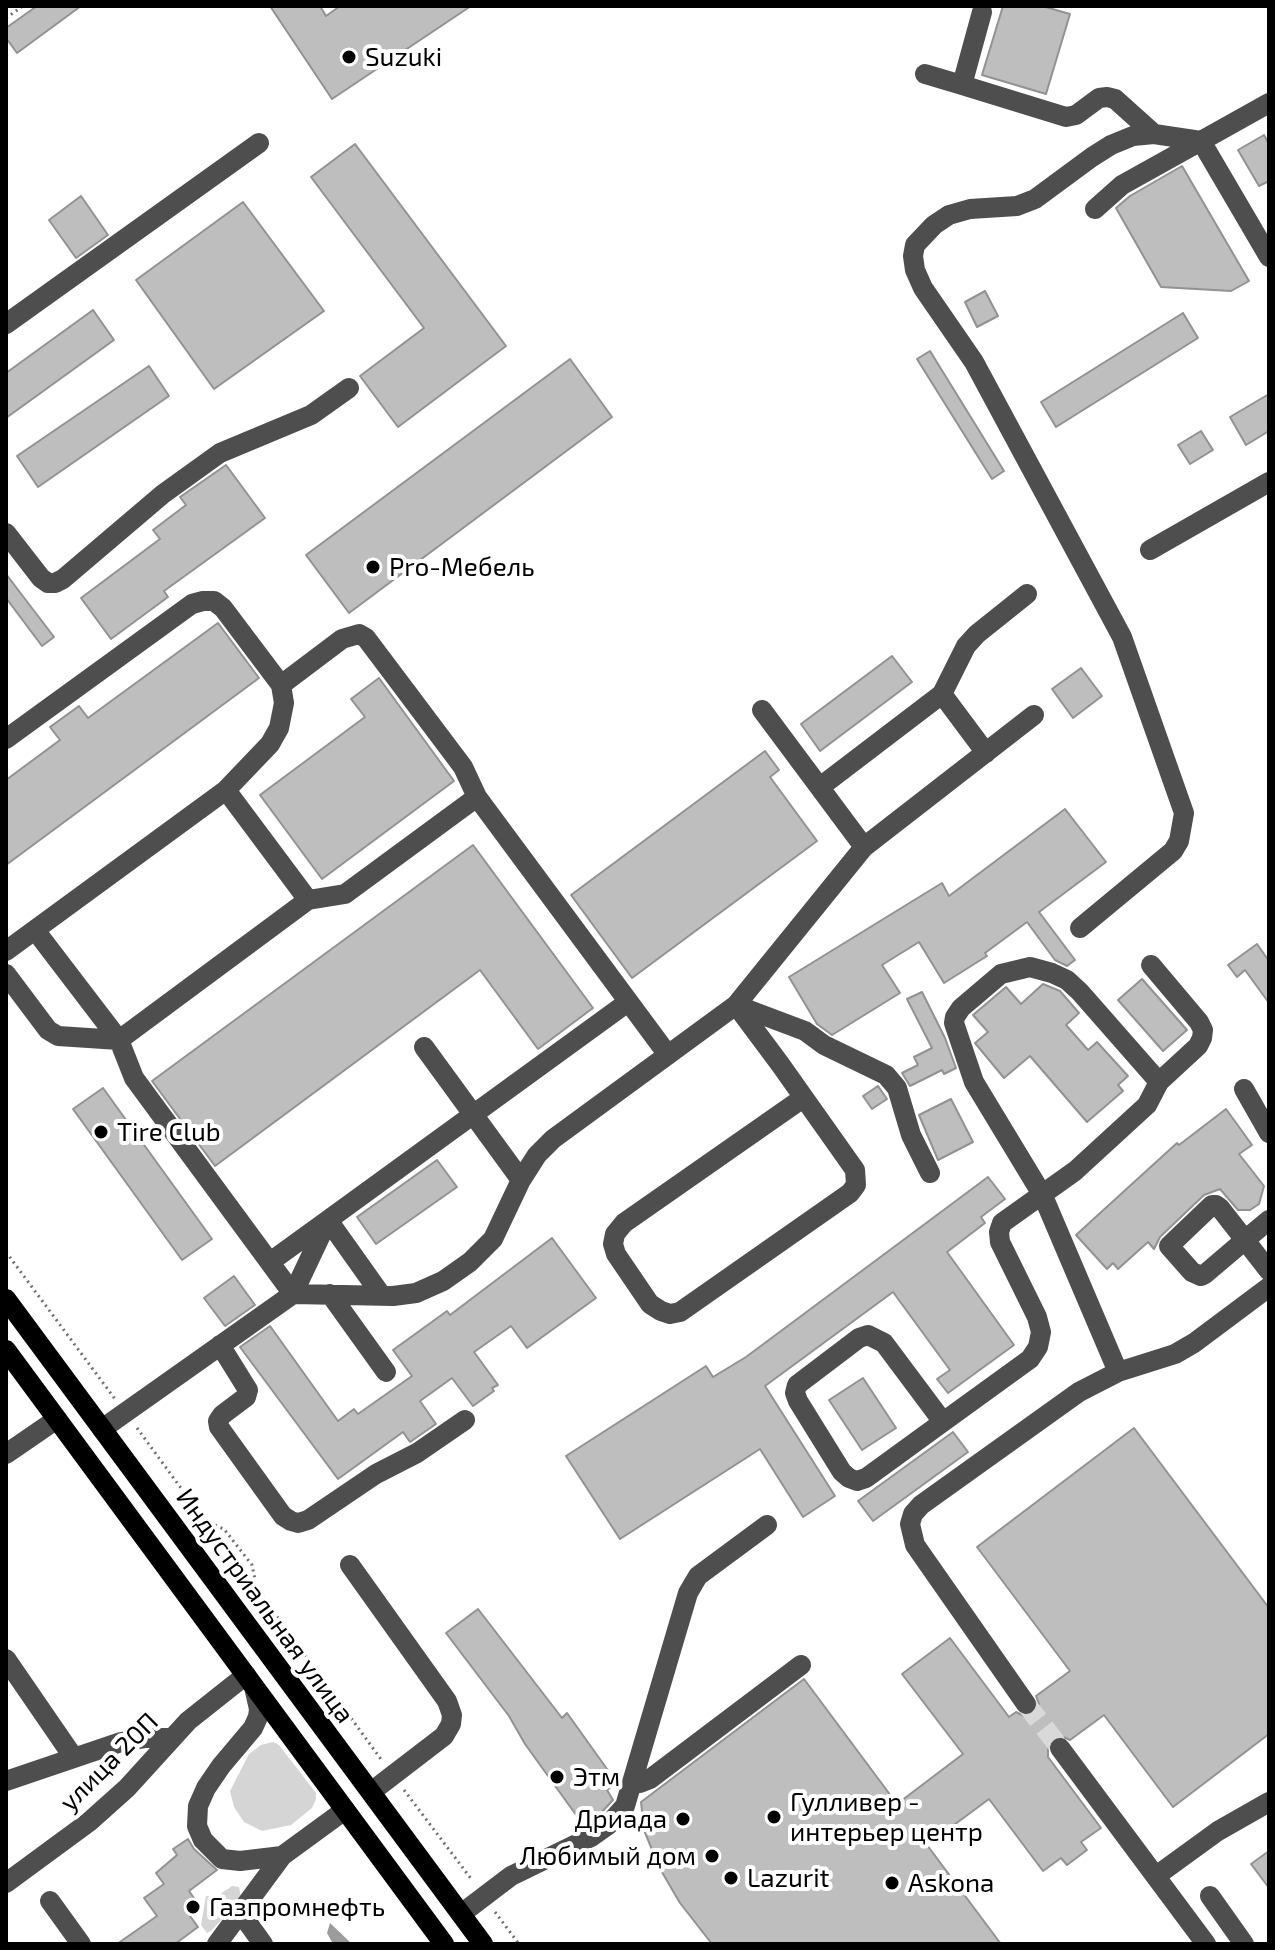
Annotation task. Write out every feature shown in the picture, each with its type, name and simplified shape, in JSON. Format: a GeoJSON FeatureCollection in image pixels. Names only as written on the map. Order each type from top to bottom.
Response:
{"type":"FeatureCollection","features":[{"type":"Feature","properties":{"kind":"main road","name":"Индустриальная улица"},"geometry":{"type":"LineString","coordinates":[[6,1299],[483,1944]]}},
{"type":"Feature","properties":{"kind":"main road"},"geometry":{"type":"LineString","coordinates":[[6,1351],[444,1944]]}},
{"type":"Feature","properties":{"kind":"street"},"geometry":{"type":"LineString","coordinates":[[962,85],[982,12]]}},
{"type":"Feature","properties":{"kind":"street"},"geometry":{"type":"LineString","coordinates":[[925,74],[1066,117],[1076,115],[1099,98],[1115,99],[1154,134]]}},
{"type":"Feature","properties":{"kind":"street"},"geometry":{"type":"LineString","coordinates":[[1095,209],[1122,185],[1201,141],[1266,111]]}},
{"type":"Feature","properties":{"kind":"street"},"geometry":{"type":"LineString","coordinates":[[1080,928],[1173,851],[1179,841],[1184,813],[1122,637],[974,362],[923,288],[913,256],[915,245],[923,235],[949,215],[970,209],[1017,206],[1035,199],[1111,145],[1133,136],[1154,134],[1201,141]]}},
{"type":"Feature","properties":{"kind":"street"},"geometry":{"type":"LineString","coordinates":[[1201,141],[1269,257]]}},
{"type":"Feature","properties":{"kind":"street"},"geometry":{"type":"LineString","coordinates":[[6,324],[259,143]]}},
{"type":"Feature","properties":{"kind":"street"},"geometry":{"type":"LineString","coordinates":[[6,533],[41,578],[48,583],[63,579],[163,494],[220,453],[311,415],[349,388]]}},
{"type":"Feature","properties":{"kind":"street"},"geometry":{"type":"LineString","coordinates":[[1150,550],[1269,482]]}},
{"type":"Feature","properties":{"kind":"street"},"geometry":{"type":"LineString","coordinates":[[820,787],[942,694],[966,646],[1027,594]]}},
{"type":"Feature","properties":{"kind":"street"},"geometry":{"type":"LineString","coordinates":[[6,739],[192,604],[203,601],[214,601],[223,608],[281,685],[284,703],[279,728],[270,744],[226,790],[6,951]]}},
{"type":"Feature","properties":{"kind":"street"},"geometry":{"type":"LineString","coordinates":[[281,685],[342,639],[359,634],[366,638],[463,767],[477,797],[668,1055]]}},
{"type":"Feature","properties":{"kind":"street"},"geometry":{"type":"LineString","coordinates":[[942,694],[986,753]]}},
{"type":"Feature","properties":{"kind":"street"},"geometry":{"type":"LineString","coordinates":[[762,710],[864,847]]}},
{"type":"Feature","properties":{"kind":"street"},"geometry":{"type":"LineString","coordinates":[[293,1294],[382,1296],[416,1293],[431,1288],[470,1262],[493,1239],[521,1180],[537,1155],[553,1139],[736,1005],[864,847],[1034,715]]}},
{"type":"Feature","properties":{"kind":"street"},"geometry":{"type":"LineString","coordinates":[[226,790],[308,900]]}},
{"type":"Feature","properties":{"kind":"street"},"geometry":{"type":"LineString","coordinates":[[6,974],[48,1030],[58,1036],[119,1040],[308,900],[345,894],[477,797]]}},
{"type":"Feature","properties":{"kind":"street"},"geometry":{"type":"LineString","coordinates":[[35,930],[119,1040],[134,1078],[293,1294]]}},
{"type":"Feature","properties":{"kind":"street"},"geometry":{"type":"LineString","coordinates":[[943,1422],[884,1343],[868,1335],[859,1338],[797,1385],[795,1393],[835,1460],[849,1478],[857,1481],[866,1478],[1030,1359],[1038,1347],[1041,1332],[1037,1317],[1000,1242],[999,1232],[1009,1216],[1043,1196],[1075,1171],[1147,1105],[1159,1082],[1198,1046],[1203,1030],[1151,965]]}},
{"type":"Feature","properties":{"kind":"street"},"geometry":{"type":"LineString","coordinates":[[1118,1372],[1043,1196],[974,1082],[954,1023],[961,1008],[1001,974],[1030,967],[1052,973],[1067,980],[1080,992],[1159,1082]]}},
{"type":"Feature","properties":{"kind":"street"},"geometry":{"type":"LineString","coordinates":[[270,1262],[628,1002]]}},
{"type":"Feature","properties":{"kind":"street"},"geometry":{"type":"LineString","coordinates":[[736,1005],[855,1170],[856,1185],[850,1193],[680,1312],[670,1314],[650,1304],[616,1254],[613,1244],[615,1234],[624,1223],[803,1098]]}},
{"type":"Feature","properties":{"kind":"street"},"geometry":{"type":"LineString","coordinates":[[736,1005],[805,1031],[824,1045],[886,1075],[897,1088],[911,1135],[930,1173]]}},
{"type":"Feature","properties":{"kind":"street"},"geometry":{"type":"LineString","coordinates":[[424,1047],[521,1180]]}},
{"type":"Feature","properties":{"kind":"street"},"geometry":{"type":"LineString","coordinates":[[1244,1089],[1269,1133]]}},
{"type":"Feature","properties":{"kind":"street"},"geometry":{"type":"LineString","coordinates":[[102,1429],[293,1294],[328,1220]]}},
{"type":"Feature","properties":{"kind":"street"},"geometry":{"type":"LineString","coordinates":[[328,1220],[382,1296]]}},
{"type":"Feature","properties":{"kind":"street"},"geometry":{"type":"LineString","coordinates":[[1269,1220],[1245,1240],[1269,1271]]}},
{"type":"Feature","properties":{"kind":"street"},"geometry":{"type":"LineString","coordinates":[[1026,1704],[915,1545],[910,1524],[913,1514],[921,1505],[1079,1392],[1118,1372],[1175,1354],[1269,1287]]}},
{"type":"Feature","properties":{"kind":"street"},"geometry":{"type":"LineString","coordinates":[[330,1294],[386,1372]]}},
{"type":"Feature","properties":{"kind":"street"},"geometry":{"type":"LineString","coordinates":[[220,1345],[248,1390],[246,1397],[222,1415],[218,1421],[219,1427],[283,1516],[291,1521],[298,1523],[308,1520],[465,1420]]}},
{"type":"Feature","properties":{"kind":"street"},"geometry":{"type":"LineString","coordinates":[[6,1454],[57,1419]]}},
{"type":"Feature","properties":{"kind":"street"},"geometry":{"type":"LineString","coordinates":[[461,1914],[511,1876],[591,1837],[608,1825],[625,1806],[688,1593],[698,1576],[767,1525]]}},
{"type":"Feature","properties":{"kind":"street"},"geometry":{"type":"LineString","coordinates":[[350,1565],[447,1701],[452,1715],[444,1736],[371,1792]]}},
{"type":"Feature","properties":{"kind":"street"},"geometry":{"type":"LineString","coordinates":[[6,1659],[74,1758]]}},
{"type":"Feature","properties":{"kind":"street"},"geometry":{"type":"LineString","coordinates":[[633,1782],[650,1779],[801,1665]]}},
{"type":"Feature","properties":{"kind":"street"},"geometry":{"type":"LineString","coordinates":[[250,1681],[259,1709],[258,1717],[253,1728],[206,1788],[198,1806],[197,1826],[203,1840],[222,1859],[240,1861],[282,1856]]}},
{"type":"Feature","properties":{"kind":"street","name":"улица 20П"},"geometry":{"type":"LineString","coordinates":[[6,1883],[89,1822],[127,1788],[171,1738],[205,1706],[250,1681]]}},
{"type":"Feature","properties":{"kind":"street"},"geometry":{"type":"LineString","coordinates":[[6,1781],[121,1742],[171,1738]]}},
{"type":"Feature","properties":{"kind":"street"},"geometry":{"type":"LineString","coordinates":[[1060,1748],[1206,1944]]}},
{"type":"Feature","properties":{"kind":"street"},"geometry":{"type":"LineString","coordinates":[[1156,1876],[1218,1831],[1269,1802]]}},
{"type":"Feature","properties":{"kind":"street"},"geometry":{"type":"LineString","coordinates":[[217,1944],[282,1856],[345,1810]]}},
{"type":"Feature","properties":{"kind":"street"},"geometry":{"type":"LineString","coordinates":[[1210,1896],[1238,1941]]}},
{"type":"Feature","properties":{"kind":"street"},"geometry":{"type":"LineString","coordinates":[[50,1901],[81,1944]]}},
{"type":"Feature","properties":{"kind":"street"},"geometry":{"type":"LineString","coordinates":[[240,1912],[263,1944]]}},
{"type":"Feature","properties":{"kind":"path"},"geometry":{"type":"LineString","coordinates":[[6,18],[23,6]]}},
{"type":"Feature","properties":{"kind":"path"},"geometry":{"type":"LineString","coordinates":[[6,1252],[205,1521],[224,1529],[252,1565],[257,1589],[519,1944]]}},
{"type":"Feature","properties":{"kind":"shaded area"},"geometry":{"type":"Polygon","coordinates":[[[273,1742],[279,1745],[316,1793],[316,1799],[312,1808],[291,1825],[262,1831],[244,1822],[234,1807],[230,1791],[249,1754],[261,1745],[273,1742]]]}},
{"type":"Feature","properties":{"kind":"shaded area"},"geometry":{"type":"Polygon","coordinates":[[[232,1886],[239,1887],[241,1898],[207,1933],[201,1925],[206,1896],[216,1897],[232,1886]]]}},
{"type":"Feature","properties":{"kind":"shaded area"},"geometry":{"type":"Polygon","coordinates":[[[330,1923],[352,1944],[333,1944],[327,1933],[330,1923]]]}},
{"type":"Feature","properties":{"kind":"building"},"geometry":{"type":"Polygon","coordinates":[[[37,6],[81,6],[17,53],[6,38],[6,28],[37,6]]]}},
{"type":"Feature","properties":{"kind":"building","name":"Suzuki"},"geometry":{"type":"Polygon","coordinates":[[[270,6],[320,6],[326,16],[340,6],[471,6],[332,99],[270,6]]]}},
{"type":"Feature","properties":{"kind":"building"},"geometry":{"type":"Polygon","coordinates":[[[1003,6],[1042,6],[1070,14],[1046,94],[982,75],[1003,6]]]}},
{"type":"Feature","properties":{"kind":"building"},"geometry":{"type":"Polygon","coordinates":[[[1264,135],[1269,144],[1269,181],[1259,186],[1238,150],[1264,135]]]}},
{"type":"Feature","properties":{"kind":"building"},"geometry":{"type":"Polygon","coordinates":[[[355,144],[506,346],[398,427],[360,376],[424,328],[311,177],[355,144]]]}},
{"type":"Feature","properties":{"kind":"building"},"geometry":{"type":"Polygon","coordinates":[[[1182,166],[1249,281],[1231,291],[1161,287],[1116,208],[1130,196],[1182,166]]]}},
{"type":"Feature","properties":{"kind":"building"},"geometry":{"type":"Polygon","coordinates":[[[81,196],[108,235],[76,258],[49,220],[81,196]]]}},
{"type":"Feature","properties":{"kind":"building"},"geometry":{"type":"Polygon","coordinates":[[[243,202],[324,311],[214,389],[136,280],[243,202]]]}},
{"type":"Feature","properties":{"kind":"building"},"geometry":{"type":"Polygon","coordinates":[[[985,291],[998,316],[977,327],[965,302],[985,291]]]}},
{"type":"Feature","properties":{"kind":"building"},"geometry":{"type":"Polygon","coordinates":[[[93,310],[114,340],[6,418],[6,373],[93,310]]]}},
{"type":"Feature","properties":{"kind":"building"},"geometry":{"type":"Polygon","coordinates":[[[1183,313],[1198,338],[1056,427],[1041,402],[1183,313]]]}},
{"type":"Feature","properties":{"kind":"building"},"geometry":{"type":"Polygon","coordinates":[[[930,351],[1004,471],[992,479],[917,359],[930,351]]]}},
{"type":"Feature","properties":{"kind":"building"},"geometry":{"type":"Polygon","coordinates":[[[570,359],[612,417],[349,613],[306,555],[570,359]]]}},
{"type":"Feature","properties":{"kind":"building"},"geometry":{"type":"Polygon","coordinates":[[[149,366],[169,396],[38,487],[17,456],[149,366]]]}},
{"type":"Feature","properties":{"kind":"building"},"geometry":{"type":"Polygon","coordinates":[[[1269,394],[1269,431],[1246,445],[1230,417],[1269,394]]]}},
{"type":"Feature","properties":{"kind":"building"},"geometry":{"type":"Polygon","coordinates":[[[1201,431],[1213,450],[1190,464],[1178,445],[1201,431]]]}},
{"type":"Feature","properties":{"kind":"building"},"geometry":{"type":"Polygon","coordinates":[[[226,465],[265,518],[164,591],[168,597],[111,639],[81,598],[160,539],[153,530],[186,505],[180,497],[226,465]]]}},
{"type":"Feature","properties":{"kind":"building"},"geometry":{"type":"Polygon","coordinates":[[[6,574],[54,637],[42,646],[6,598],[6,574]]]}},
{"type":"Feature","properties":{"kind":"building"},"geometry":{"type":"Polygon","coordinates":[[[218,623],[259,678],[6,865],[6,780],[60,740],[50,727],[79,706],[88,718],[218,623]]]}},
{"type":"Feature","properties":{"kind":"building"},"geometry":{"type":"Polygon","coordinates":[[[892,656],[912,682],[820,751],[801,724],[892,656]]]}},
{"type":"Feature","properties":{"kind":"building"},"geometry":{"type":"Polygon","coordinates":[[[1081,668],[1102,696],[1073,718],[1052,689],[1081,668]]]}},
{"type":"Feature","properties":{"kind":"building"},"geometry":{"type":"Polygon","coordinates":[[[379,678],[454,781],[322,879],[260,795],[365,717],[351,699],[379,678]]]}},
{"type":"Feature","properties":{"kind":"building"},"geometry":{"type":"Polygon","coordinates":[[[765,751],[779,770],[770,777],[817,841],[632,978],[571,895],[765,751]]]}},
{"type":"Feature","properties":{"kind":"building"},"geometry":{"type":"Polygon","coordinates":[[[1065,809],[1106,862],[1039,912],[1075,960],[1067,966],[1055,960],[1027,922],[985,953],[987,956],[944,983],[919,942],[882,965],[900,993],[832,1035],[817,1024],[789,977],[942,883],[949,896],[1065,809]]]}},
{"type":"Feature","properties":{"kind":"building"},"geometry":{"type":"Polygon","coordinates":[[[473,845],[593,1008],[538,1049],[480,970],[215,1166],[152,1081],[473,845]]]}},
{"type":"Feature","properties":{"kind":"building"},"geometry":{"type":"Polygon","coordinates":[[[1257,944],[1269,961],[1269,1003],[1245,970],[1237,977],[1228,965],[1257,944]]]}},
{"type":"Feature","properties":{"kind":"building"},"geometry":{"type":"Polygon","coordinates":[[[1142,979],[1187,1030],[1163,1051],[1118,1000],[1142,979]]]}},
{"type":"Feature","properties":{"kind":"building"},"geometry":{"type":"Polygon","coordinates":[[[1043,984],[1060,991],[1079,1013],[1066,1025],[1088,1050],[1097,1042],[1128,1076],[1118,1085],[1123,1091],[1087,1122],[1030,1056],[1004,1078],[975,1043],[988,1032],[973,1015],[1006,987],[1021,1004],[1043,984]]]}},
{"type":"Feature","properties":{"kind":"building"},"geometry":{"type":"Polygon","coordinates":[[[922,992],[956,1068],[944,1074],[942,1070],[910,1086],[902,1073],[918,1065],[914,1057],[932,1048],[907,999],[922,992]]]}},
{"type":"Feature","properties":{"kind":"building"},"geometry":{"type":"Polygon","coordinates":[[[878,1086],[887,1099],[872,1109],[863,1096],[878,1086]]]}},
{"type":"Feature","properties":{"kind":"building"},"geometry":{"type":"Polygon","coordinates":[[[103,1088],[212,1239],[182,1260],[73,1109],[103,1088]]]}},
{"type":"Feature","properties":{"kind":"building"},"geometry":{"type":"Polygon","coordinates":[[[951,1099],[973,1142],[938,1160],[919,1115],[951,1099]]]}},
{"type":"Feature","properties":{"kind":"building"},"geometry":{"type":"Polygon","coordinates":[[[1226,1109],[1252,1145],[1239,1154],[1264,1186],[1259,1204],[1250,1210],[1238,1210],[1220,1189],[1204,1195],[1160,1237],[1154,1249],[1148,1242],[1118,1269],[1113,1263],[1107,1269],[1076,1235],[1177,1143],[1179,1145],[1226,1109]]]}},
{"type":"Feature","properties":{"kind":"building"},"geometry":{"type":"Polygon","coordinates":[[[437,1160],[457,1187],[376,1244],[357,1217],[437,1160]]]}},
{"type":"Feature","properties":{"kind":"building"},"geometry":{"type":"Polygon","coordinates":[[[988,1177],[1005,1199],[981,1217],[985,1223],[947,1252],[1014,1345],[948,1393],[937,1379],[950,1370],[893,1292],[765,1386],[835,1496],[803,1517],[760,1449],[620,1539],[566,1456],[706,1366],[713,1377],[746,1357],[988,1177]]]}},
{"type":"Feature","properties":{"kind":"building"},"geometry":{"type":"Polygon","coordinates":[[[552,1238],[596,1298],[527,1348],[511,1326],[474,1352],[498,1385],[492,1388],[494,1391],[473,1406],[452,1378],[420,1401],[436,1424],[410,1442],[403,1432],[338,1479],[240,1347],[270,1326],[338,1421],[354,1409],[358,1414],[412,1376],[393,1350],[447,1311],[450,1315],[552,1238]]]}},
{"type":"Feature","properties":{"kind":"building"},"geometry":{"type":"Polygon","coordinates":[[[234,1276],[255,1305],[225,1326],[204,1298],[234,1276]]]}},
{"type":"Feature","properties":{"kind":"building"},"geometry":{"type":"Polygon","coordinates":[[[863,1378],[896,1428],[862,1450],[829,1400],[863,1378]]]}},
{"type":"Feature","properties":{"kind":"building"},"geometry":{"type":"Polygon","coordinates":[[[1134,1428],[1269,1608],[1269,1734],[1173,1807],[1104,1715],[1070,1740],[1059,1735],[1052,1738],[1048,1744],[1048,1757],[1101,1828],[1081,1842],[1087,1850],[1067,1865],[1061,1858],[1043,1871],[989,1799],[927,1845],[1001,1944],[712,1944],[680,1903],[659,1867],[644,1830],[641,1802],[804,1679],[897,1804],[963,1754],[902,1674],[950,1638],[1009,1717],[1016,1712],[1026,1717],[1034,1714],[1039,1704],[1036,1696],[1070,1671],[977,1547],[1134,1428]]]}},
{"type":"Feature","properties":{"kind":"building"},"geometry":{"type":"Polygon","coordinates":[[[953,1432],[968,1452],[873,1521],[858,1501],[953,1432]]]}},
{"type":"Feature","properties":{"kind":"building"},"geometry":{"type":"Polygon","coordinates":[[[478,1609],[562,1718],[567,1713],[617,1783],[607,1790],[613,1800],[584,1826],[525,1744],[509,1716],[446,1633],[478,1609]]]}},
{"type":"Feature","properties":{"kind":"building"},"geometry":{"type":"Polygon","coordinates":[[[188,1839],[194,1849],[217,1870],[189,1891],[201,1908],[190,1916],[198,1927],[175,1944],[117,1944],[157,1916],[144,1898],[164,1884],[156,1873],[177,1855],[173,1849],[188,1839]]]}},
{"type":"Feature","properties":{"kind":"building"},"geometry":{"type":"Polygon","coordinates":[[[1269,1851],[1269,1888],[1251,1864],[1269,1851]]]}},
{"type":"Feature","properties":{"kind":"tunnel"},"geometry":{"type":"LineString","coordinates":[[1026,1704],[1060,1748]]}},
{"type":"Feature","properties":{"kind":"place","name":"Suzuki"},"geometry":{"type":"Point","coordinates":[349,57]}},
{"type":"Feature","properties":{"kind":"place","name":"Pro-Мебель"},"geometry":{"type":"Point","coordinates":[373,567]}},
{"type":"Feature","properties":{"kind":"place","name":"Tire Club"},"geometry":{"type":"Point","coordinates":[101,1132]}},
{"type":"Feature","properties":{"kind":"place","name":"Этм"},"geometry":{"type":"Point","coordinates":[557,1777]}},
{"type":"Feature","properties":{"kind":"place","name":"Гулливер - интерьер центр"},"geometry":{"type":"Point","coordinates":[774,1817]}},
{"type":"Feature","properties":{"kind":"place","name":"Дриада"},"geometry":{"type":"Point","coordinates":[683,1819]}},
{"type":"Feature","properties":{"kind":"place","name":"Любимый дом"},"geometry":{"type":"Point","coordinates":[712,1856]}},
{"type":"Feature","properties":{"kind":"place","name":"Lazurit"},"geometry":{"type":"Point","coordinates":[731,1878]}},
{"type":"Feature","properties":{"kind":"place","name":"Askona"},"geometry":{"type":"Point","coordinates":[892,1883]}},
{"type":"Feature","properties":{"kind":"place","name":"Газпромнефть"},"geometry":{"type":"Point","coordinates":[193,1907]}}]}
